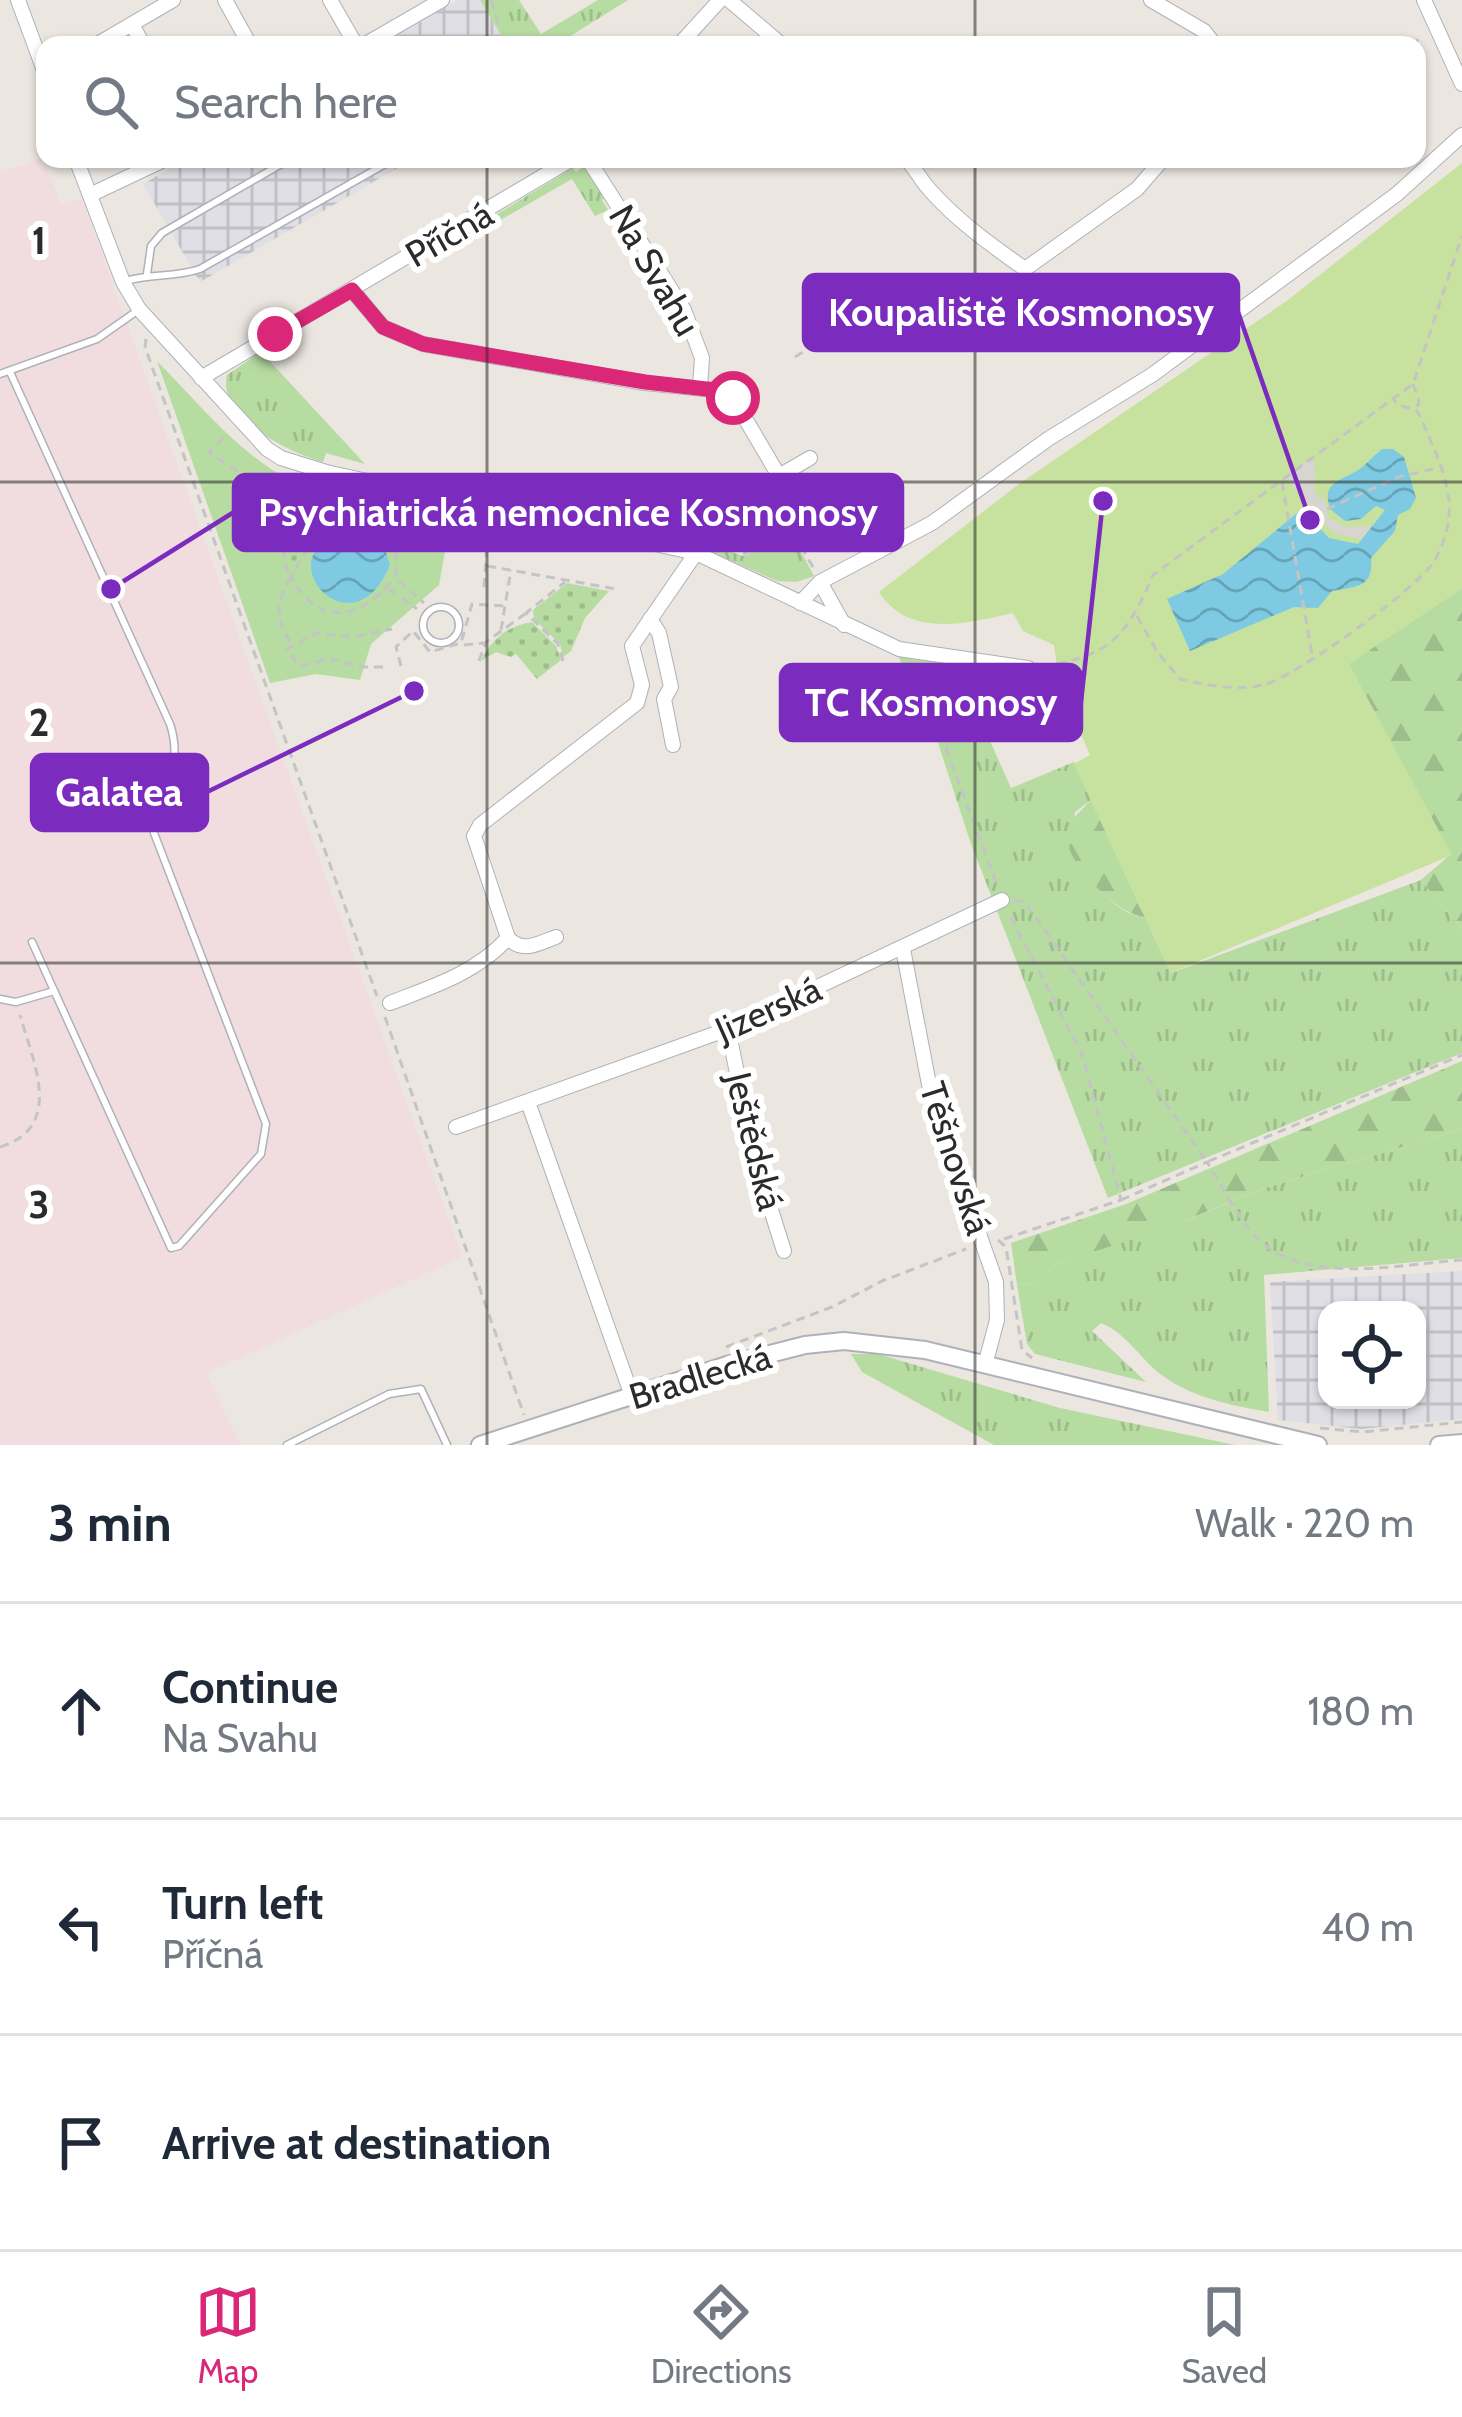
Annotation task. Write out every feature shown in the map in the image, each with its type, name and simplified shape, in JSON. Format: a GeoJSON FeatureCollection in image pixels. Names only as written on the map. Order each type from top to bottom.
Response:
{"type":"FeatureCollection","features":[{"type":"Feature","properties":{"kind":"street"},"geometry":{"type":"LineString","coordinates":[[18,0],[36,47]]}},
{"type":"Feature","properties":{"kind":"street"},"geometry":{"type":"LineString","coordinates":[[112,36],[173,0]]}},
{"type":"Feature","properties":{"kind":"street"},"geometry":{"type":"LineString","coordinates":[[225,0],[245,36]]}},
{"type":"Feature","properties":{"kind":"street"},"geometry":{"type":"LineString","coordinates":[[330,0],[354,36]]}},
{"type":"Feature","properties":{"kind":"street"},"geometry":{"type":"LineString","coordinates":[[376,36],[442,0]]}},
{"type":"Feature","properties":{"kind":"street"},"geometry":{"type":"LineString","coordinates":[[689,36],[724,0],[770,36]]}},
{"type":"Feature","properties":{"kind":"street"},"geometry":{"type":"LineString","coordinates":[[1150,0],[1208,36]]}},
{"type":"Feature","properties":{"kind":"street"},"geometry":{"type":"LineString","coordinates":[[1424,0],[1462,84]]}},
{"type":"Feature","properties":{"kind":"street"},"geometry":{"type":"LineString","coordinates":[[132,25],[138,36]]}},
{"type":"Feature","properties":{"kind":"street"},"geometry":{"type":"LineString","coordinates":[[1426,168],[1462,135]]}},
{"type":"Feature","properties":{"kind":"street"},"geometry":{"type":"LineString","coordinates":[[80,168],[123,282],[139,309],[252,436],[281,458],[326,472],[696,553],[899,649],[1028,668]]}},
{"type":"Feature","properties":{"kind":"street"},"geometry":{"type":"LineString","coordinates":[[90,195],[147,168]]}},
{"type":"Feature","properties":{"kind":"street","name":"Příčná"},"geometry":{"type":"LineString","coordinates":[[201,379],[557,168]]}},
{"type":"Feature","properties":{"kind":"street","name":"Na Svahu"},"geometry":{"type":"LineString","coordinates":[[594,168],[684,310],[702,358],[700,387]]}},
{"type":"Feature","properties":{"kind":"street"},"geometry":{"type":"LineString","coordinates":[[916,168],[926,186],[985,241],[1025,269],[1137,189],[1155,168]]}},
{"type":"Feature","properties":{"kind":"street"},"geometry":{"type":"LineString","coordinates":[[800,603],[820,582],[932,523],[1048,439],[1152,375],[1426,168]]}},
{"type":"Feature","properties":{"kind":"street","name":"Na Svahu"},"geometry":{"type":"LineString","coordinates":[[352,290],[383,327],[423,344],[724,391],[733,398],[773,480]]}},
{"type":"Feature","properties":{"kind":"street"},"geometry":{"type":"LineString","coordinates":[[773,480],[810,458]]}},
{"type":"Feature","properties":{"kind":"street"},"geometry":{"type":"LineString","coordinates":[[556,938],[520,948],[508,938],[474,836],[480,825],[637,703],[643,686],[632,646],[696,553]]}},
{"type":"Feature","properties":{"kind":"street"},"geometry":{"type":"LineString","coordinates":[[820,582],[844,625]]}},
{"type":"Feature","properties":{"kind":"street"},"geometry":{"type":"LineString","coordinates":[[650,619],[671,687],[664,699],[673,745]]}},
{"type":"Feature","properties":{"kind":"street","name":"Jizerská"},"geometry":{"type":"LineString","coordinates":[[456,1127],[728,1029],[1002,900]]}},
{"type":"Feature","properties":{"kind":"street"},"geometry":{"type":"LineString","coordinates":[[390,1003],[458,977],[508,938]]}},
{"type":"Feature","properties":{"kind":"street","name":"Těšnovská"},"geometry":{"type":"LineString","coordinates":[[903,949],[932,1100],[996,1282],[997,1320],[985,1365]]}},
{"type":"Feature","properties":{"kind":"street","name":"Ještědská"},"geometry":{"type":"LineString","coordinates":[[728,1029],[754,1156],[784,1252]]}},
{"type":"Feature","properties":{"kind":"street"},"geometry":{"type":"LineString","coordinates":[[527,1102],[632,1396]]}},
{"type":"Feature","properties":{"kind":"street","name":"Bradlecká"},"geometry":{"type":"LineString","coordinates":[[480,1445],[805,1345],[879,1342],[1319,1437]]}},
{"type":"Feature","properties":{"kind":"street"},"geometry":{"type":"LineString","coordinates":[[1439,1445],[1462,1443]]}},
{"type":"Feature","properties":{"kind":"lane"},"geometry":{"type":"LineString","coordinates":[[147,274],[151,246],[162,233],[274,168]]}},
{"type":"Feature","properties":{"kind":"lane"},"geometry":{"type":"LineString","coordinates":[[123,282],[147,274],[175,278],[200,269],[378,168]]}},
{"type":"Feature","properties":{"kind":"lane"},"geometry":{"type":"LineString","coordinates":[[0,374],[97,339],[139,309]]}},
{"type":"Feature","properties":{"kind":"lane"},"geometry":{"type":"LineString","coordinates":[[10,372],[170,724],[175,765],[152,805],[154,833],[266,1124],[260,1154],[179,1246],[171,1248],[32,942]]}},
{"type":"Feature","properties":{"kind":"lane"},"geometry":{"type":"LineString","coordinates":[[434,608],[447,608],[457,617],[458,630],[450,641],[431,641],[423,630],[424,617],[434,608]]}},
{"type":"Feature","properties":{"kind":"lane"},"geometry":{"type":"LineString","coordinates":[[0,999],[16,1002],[54,991]]}},
{"type":"Feature","properties":{"kind":"lane"},"geometry":{"type":"LineString","coordinates":[[287,1445],[389,1394],[421,1389],[447,1445]]}},
{"type":"Feature","properties":{"kind":"path"},"geometry":{"type":"LineString","coordinates":[[491,0],[500,28]]}},
{"type":"Feature","properties":{"kind":"path"},"geometry":{"type":"LineString","coordinates":[[1423,36],[1430,31]]}},
{"type":"Feature","properties":{"kind":"path"},"geometry":{"type":"LineString","coordinates":[[1028,668],[1070,662],[1119,639],[1153,575],[1413,384],[1462,236]]}},
{"type":"Feature","properties":{"kind":"path"},"geometry":{"type":"LineString","coordinates":[[795,357],[910,286]]}},
{"type":"Feature","properties":{"kind":"path"},"geometry":{"type":"LineString","coordinates":[[154,328],[145,346],[529,1428]]}},
{"type":"Feature","properties":{"kind":"path"},"geometry":{"type":"LineString","coordinates":[[1136,614],[1180,680],[1252,687],[1285,677],[1408,587],[1435,560],[1450,513],[1413,384]]}},
{"type":"Feature","properties":{"kind":"path"},"geometry":{"type":"LineString","coordinates":[[1394,399],[1398,405],[1417,410]]}},
{"type":"Feature","properties":{"kind":"path"},"geometry":{"type":"LineString","coordinates":[[223,438],[208,452],[254,480],[276,509],[285,568],[304,597],[330,614],[361,608],[395,577],[398,555],[385,530],[321,503],[292,503],[276,509]]}},
{"type":"Feature","properties":{"kind":"path"},"geometry":{"type":"LineString","coordinates":[[1327,508],[1410,474],[1440,467]]}},
{"type":"Feature","properties":{"kind":"path"},"geometry":{"type":"LineString","coordinates":[[773,480],[791,529],[820,582]]}},
{"type":"Feature","properties":{"kind":"path"},"geometry":{"type":"LineString","coordinates":[[1281,480],[1312,658]]}},
{"type":"Feature","properties":{"kind":"path"},"geometry":{"type":"LineString","coordinates":[[292,645],[278,620],[281,594],[291,577],[319,535],[363,519],[378,507],[381,497]]}},
{"type":"Feature","properties":{"kind":"path"},"geometry":{"type":"LineString","coordinates":[[743,554],[791,529]]}},
{"type":"Feature","properties":{"kind":"path"},"geometry":{"type":"LineString","coordinates":[[484,587],[487,544]]}},
{"type":"Feature","properties":{"kind":"path"},"geometry":{"type":"LineString","coordinates":[[487,566],[616,589]]}},
{"type":"Feature","properties":{"kind":"path"},"geometry":{"type":"LineString","coordinates":[[501,632],[512,570]]}},
{"type":"Feature","properties":{"kind":"path"},"geometry":{"type":"LineString","coordinates":[[395,577],[424,603]]}},
{"type":"Feature","properties":{"kind":"path"},"geometry":{"type":"LineString","coordinates":[[479,661],[486,643],[568,579]]}},
{"type":"Feature","properties":{"kind":"path"},"geometry":{"type":"LineString","coordinates":[[387,588],[417,609]]}},
{"type":"Feature","properties":{"kind":"path"},"geometry":{"type":"LineString","coordinates":[[461,643],[470,606],[505,606]]}},
{"type":"Feature","properties":{"kind":"path"},"geometry":{"type":"LineString","coordinates":[[526,613],[558,644],[562,661]]}},
{"type":"Feature","properties":{"kind":"path"},"geometry":{"type":"LineString","coordinates":[[383,667],[331,659],[298,666],[287,649],[316,633],[352,637],[392,628]]}},
{"type":"Feature","properties":{"kind":"path"},"geometry":{"type":"LineString","coordinates":[[401,667],[396,647],[412,631],[430,652],[429,661]]}},
{"type":"Feature","properties":{"kind":"path"},"geometry":{"type":"LineString","coordinates":[[430,652],[461,643],[486,643]]}},
{"type":"Feature","properties":{"kind":"path"},"geometry":{"type":"LineString","coordinates":[[899,649],[925,692],[1002,900],[1082,1054],[1120,1200]]}},
{"type":"Feature","properties":{"kind":"path"},"geometry":{"type":"LineString","coordinates":[[1002,900],[1025,902],[1254,1236],[1289,1260],[1335,1268],[1462,1260]]}},
{"type":"Feature","properties":{"kind":"path"},"geometry":{"type":"LineString","coordinates":[[0,1147],[31,1129],[41,1109],[16,1002]]}},
{"type":"Feature","properties":{"kind":"path"},"geometry":{"type":"LineString","coordinates":[[710,1353],[832,1307],[897,1274],[1120,1200],[1462,1055]]}},
{"type":"Feature","properties":{"kind":"path"},"geometry":{"type":"LineString","coordinates":[[1001,1240],[1022,1350],[1038,1362]]}},
{"type":"Feature","properties":{"kind":"path"},"geometry":{"type":"LineString","coordinates":[[1319,1437],[1462,1422]]}},
{"type":"Feature","properties":{"kind":"shaded area"},"geometry":{"type":"Polygon","coordinates":[[[458,0],[480,0],[502,36],[396,36],[458,0]]]}},
{"type":"Feature","properties":{"kind":"shaded area"},"geometry":{"type":"Polygon","coordinates":[[[36,160],[36,168],[46,168],[62,205],[82,199],[462,1257],[206,1373],[240,1445],[0,1445],[0,173],[36,160]]]}},
{"type":"Feature","properties":{"kind":"shaded area"},"geometry":{"type":"Polygon","coordinates":[[[171,168],[397,168],[200,282],[143,184],[171,168]]]}},
{"type":"Feature","properties":{"kind":"shaded area"},"geometry":{"type":"Polygon","coordinates":[[[1312,457],[1314,490],[1319,499],[1324,497],[1329,518],[1345,527],[1372,526],[1361,539],[1336,534],[1323,523],[1316,526],[1304,511],[1307,503],[1285,477],[1312,457]]]}},
{"type":"Feature","properties":{"kind":"shaded area"},"geometry":{"type":"Polygon","coordinates":[[[1462,1271],[1462,1419],[1361,1429],[1278,1420],[1270,1282],[1462,1271]]]}},
{"type":"Feature","properties":{"kind":"green space"},"geometry":{"type":"Polygon","coordinates":[[[480,0],[519,0],[541,34],[598,0],[628,0],[570,36],[502,36],[480,0]]]}},
{"type":"Feature","properties":{"kind":"green space"},"geometry":{"type":"Polygon","coordinates":[[[1462,163],[1462,588],[1349,664],[1452,855],[1171,973],[1074,764],[1090,755],[1060,686],[1054,645],[1023,631],[1013,613],[959,623],[923,622],[906,617],[879,592],[1019,484],[1288,300],[1462,163]]]}},
{"type":"Feature","properties":{"kind":"green space"},"geometry":{"type":"Polygon","coordinates":[[[573,168],[576,172],[584,168],[606,197],[602,200],[608,210],[595,216],[572,179],[457,245],[456,239],[573,168]]]}},
{"type":"Feature","properties":{"kind":"green space"},"geometry":{"type":"Polygon","coordinates":[[[262,351],[269,353],[265,356],[365,464],[326,453],[323,462],[309,457],[275,442],[244,419],[227,391],[227,375],[262,351]]]}},
{"type":"Feature","properties":{"kind":"green space"},"geometry":{"type":"Polygon","coordinates":[[[157,361],[226,432],[271,469],[334,492],[459,518],[457,535],[448,535],[439,585],[371,644],[360,680],[316,674],[270,683],[157,361]]]}},
{"type":"Feature","properties":{"kind":"green space"},"geometry":{"type":"Polygon","coordinates":[[[312,504],[353,515],[317,532],[289,565],[280,510],[312,504]]]}},
{"type":"Feature","properties":{"kind":"green space"},"geometry":{"type":"Polygon","coordinates":[[[791,533],[814,576],[797,582],[777,581],[687,541],[689,536],[743,556],[791,533]]]}},
{"type":"Feature","properties":{"kind":"green space"},"geometry":{"type":"Polygon","coordinates":[[[567,583],[609,591],[585,618],[571,651],[563,657],[560,644],[534,619],[533,610],[567,583]]]}},
{"type":"Feature","properties":{"kind":"green space"},"geometry":{"type":"Polygon","coordinates":[[[1462,588],[1462,929],[1421,880],[1451,854],[1348,664],[1462,588]]]}},
{"type":"Feature","properties":{"kind":"green space"},"geometry":{"type":"Polygon","coordinates":[[[532,622],[556,646],[561,660],[537,679],[516,654],[496,652],[481,661],[502,634],[532,622]]]}},
{"type":"Feature","properties":{"kind":"green space"},"geometry":{"type":"Polygon","coordinates":[[[896,653],[937,660],[958,673],[959,688],[979,732],[986,732],[1011,788],[1074,762],[1091,800],[1075,812],[1071,852],[1112,901],[1145,917],[1171,973],[1421,880],[1462,929],[1462,1053],[1108,1198],[970,841],[925,703],[896,653]]]}},
{"type":"Feature","properties":{"kind":"green space"},"geometry":{"type":"Polygon","coordinates":[[[1091,800],[1145,917],[1102,893],[1071,853],[1069,823],[1091,800]]]}},
{"type":"Feature","properties":{"kind":"green space"},"geometry":{"type":"Polygon","coordinates":[[[1462,1061],[1462,1129],[1268,1187],[1154,1233],[1060,1262],[1042,1282],[1017,1285],[1011,1243],[1126,1204],[1462,1061]]]}},
{"type":"Feature","properties":{"kind":"green space"},"geometry":{"type":"Polygon","coordinates":[[[1462,1129],[1462,1258],[1264,1275],[1269,1412],[1184,1388],[1159,1373],[1101,1323],[1092,1331],[1146,1382],[1035,1354],[1027,1344],[1017,1285],[1041,1282],[1060,1262],[1268,1187],[1462,1129]]]}},
{"type":"Feature","properties":{"kind":"green space"},"geometry":{"type":"Polygon","coordinates":[[[851,1354],[878,1354],[1060,1408],[1235,1445],[994,1445],[862,1372],[851,1354]]]}},
{"type":"Feature","properties":{"kind":"water"},"geometry":{"type":"Polygon","coordinates":[[[1382,449],[1393,449],[1404,457],[1416,498],[1410,509],[1398,515],[1395,531],[1371,558],[1366,581],[1332,591],[1318,608],[1294,607],[1190,651],[1167,599],[1223,574],[1302,509],[1329,538],[1358,544],[1385,510],[1376,506],[1361,519],[1345,521],[1330,509],[1328,494],[1333,484],[1382,449]]]}},
{"type":"Feature","properties":{"kind":"water"},"geometry":{"type":"Polygon","coordinates":[[[361,531],[382,540],[390,565],[373,592],[353,603],[334,600],[319,588],[311,571],[314,554],[329,539],[361,531]]]}},
{"type":"Feature","properties":{"kind":"place","name":"TC Kosmonosy"},"geometry":{"type":"Point","coordinates":[1103,501]}},
{"type":"Feature","properties":{"kind":"place","name":"Koupaliště Kosmonosy"},"geometry":{"type":"Point","coordinates":[1310,520]}},
{"type":"Feature","properties":{"kind":"place","name":"Psychiatrická nemocnice Kosmonosy"},"geometry":{"type":"Point","coordinates":[111,589]}},
{"type":"Feature","properties":{"kind":"place","name":"Galatea"},"geometry":{"type":"Point","coordinates":[414,691]}},
{"type":"Feature","properties":{"kind":"route"},"geometry":{"type":"LineString","coordinates":[[275,334],[352,290],[383,327],[436,348],[724,391],[733,398]]}}]}
